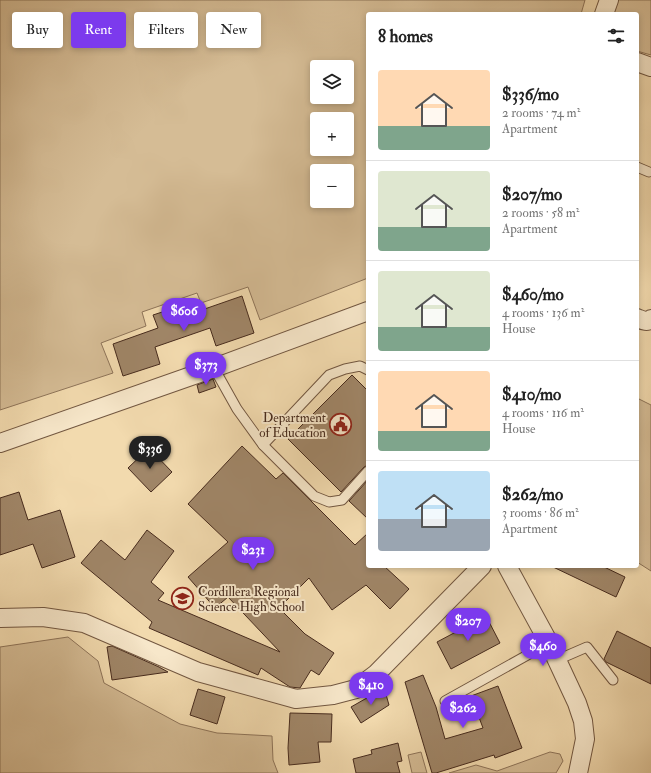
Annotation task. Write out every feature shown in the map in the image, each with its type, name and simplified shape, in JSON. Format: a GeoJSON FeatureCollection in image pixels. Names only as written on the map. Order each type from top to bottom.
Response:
{"type":"FeatureCollection","features":[{"type":"Feature","properties":{"kind":"street"},"geometry":{"type":"LineString","coordinates":[[605,12],[609,0]]}},
{"type":"Feature","properties":{"kind":"street"},"geometry":{"type":"LineString","coordinates":[[639,63],[651,67]]}},
{"type":"Feature","properties":{"kind":"street"},"geometry":{"type":"LineString","coordinates":[[0,443],[214,368],[366,312]]}},
{"type":"Feature","properties":{"kind":"street"},"geometry":{"type":"LineString","coordinates":[[639,319],[647,321],[651,319]]}},
{"type":"Feature","properties":{"kind":"street"},"geometry":{"type":"LineString","coordinates":[[0,618],[43,617],[84,623],[198,672],[296,699],[333,695],[356,689],[376,674],[480,568]]}},
{"type":"Feature","properties":{"kind":"street"},"geometry":{"type":"LineString","coordinates":[[508,568],[549,643],[583,721],[585,739],[583,756],[578,773]]}},
{"type":"Feature","properties":{"kind":"lane"},"geometry":{"type":"LineString","coordinates":[[639,168],[648,172]]}},
{"type":"Feature","properties":{"kind":"lane"},"geometry":{"type":"LineString","coordinates":[[263,444],[329,376],[345,369],[360,366],[366,369]]}},
{"type":"Feature","properties":{"kind":"lane"},"geometry":{"type":"LineString","coordinates":[[214,368],[237,409],[263,444],[314,496],[329,502],[342,500],[366,473]]}},
{"type":"Feature","properties":{"kind":"lane"},"geometry":{"type":"LineString","coordinates":[[445,701],[549,643]]}},
{"type":"Feature","properties":{"kind":"lane"},"geometry":{"type":"LineString","coordinates":[[557,660],[587,647],[613,680]]}},
{"type":"Feature","properties":{"kind":"shaded area"},"geometry":{"type":"Polygon","coordinates":[[[0,0],[585,0],[582,12],[366,12],[366,279],[260,320],[248,287],[201,303],[197,293],[142,312],[146,326],[101,343],[113,373],[0,410],[0,0]]]}},
{"type":"Feature","properties":{"kind":"shaded area"},"geometry":{"type":"Polygon","coordinates":[[[618,0],[651,0],[651,55],[639,52],[639,12],[614,12],[618,0]]]}},
{"type":"Feature","properties":{"kind":"shaded area"},"geometry":{"type":"Polygon","coordinates":[[[639,399],[651,405],[651,571],[639,563],[639,399]]]}},
{"type":"Feature","properties":{"kind":"shaded area"},"geometry":{"type":"Polygon","coordinates":[[[68,637],[98,661],[104,683],[180,724],[217,733],[272,736],[273,760],[278,773],[0,773],[0,647],[68,637]]]}},
{"type":"Feature","properties":{"kind":"shaded area"},"geometry":{"type":"Polygon","coordinates":[[[421,752],[427,773],[412,773],[408,755],[421,752]]]}},
{"type":"Feature","properties":{"kind":"shaded area"},"geometry":{"type":"Polygon","coordinates":[[[550,752],[560,754],[563,761],[556,773],[449,773],[476,765],[497,771],[550,752]]]}},
{"type":"Feature","properties":{"kind":"building"},"geometry":{"type":"Polygon","coordinates":[[[242,296],[254,333],[216,346],[210,328],[155,347],[160,364],[123,376],[113,344],[158,328],[153,315],[193,302],[196,312],[242,296]]]}},
{"type":"Feature","properties":{"kind":"building"},"geometry":{"type":"Polygon","coordinates":[[[352,375],[366,389],[366,466],[341,492],[288,439],[352,375]]]}},
{"type":"Feature","properties":{"kind":"building"},"geometry":{"type":"Polygon","coordinates":[[[213,379],[216,387],[199,393],[197,385],[213,379]]]}},
{"type":"Feature","properties":{"kind":"building"},"geometry":{"type":"Polygon","coordinates":[[[242,446],[276,479],[283,473],[355,545],[366,535],[366,568],[386,568],[409,589],[390,609],[366,585],[332,610],[309,578],[279,608],[305,634],[334,653],[319,675],[311,670],[300,688],[290,687],[261,668],[258,675],[149,628],[152,622],[81,563],[101,540],[125,560],[147,530],[174,551],[151,582],[164,593],[158,600],[280,652],[228,597],[215,608],[188,577],[228,542],[188,504],[242,446]]]}},
{"type":"Feature","properties":{"kind":"building"},"geometry":{"type":"Polygon","coordinates":[[[149,448],[172,472],[151,492],[128,468],[149,448]]]}},
{"type":"Feature","properties":{"kind":"building"},"geometry":{"type":"Polygon","coordinates":[[[366,482],[366,517],[349,501],[366,482]]]}},
{"type":"Feature","properties":{"kind":"building"},"geometry":{"type":"Polygon","coordinates":[[[19,492],[28,520],[60,510],[75,557],[42,568],[33,544],[0,555],[0,498],[19,492]]]}},
{"type":"Feature","properties":{"kind":"building"},"geometry":{"type":"Polygon","coordinates":[[[555,568],[606,568],[625,577],[616,597],[555,568]]]}},
{"type":"Feature","properties":{"kind":"building"},"geometry":{"type":"Polygon","coordinates":[[[486,616],[500,643],[451,669],[437,642],[486,616]]]}},
{"type":"Feature","properties":{"kind":"building"},"geometry":{"type":"Polygon","coordinates":[[[617,631],[651,648],[651,684],[606,662],[604,659],[617,631]]]}},
{"type":"Feature","properties":{"kind":"building"},"geometry":{"type":"Polygon","coordinates":[[[112,646],[168,672],[112,680],[107,647],[112,646]]]}},
{"type":"Feature","properties":{"kind":"building"},"geometry":{"type":"Polygon","coordinates":[[[423,675],[436,707],[445,739],[483,728],[471,696],[498,686],[522,748],[495,758],[494,755],[432,773],[405,682],[423,675]]]}},
{"type":"Feature","properties":{"kind":"building"},"geometry":{"type":"Polygon","coordinates":[[[198,689],[225,697],[217,724],[190,715],[198,689]]]}},
{"type":"Feature","properties":{"kind":"building"},"geometry":{"type":"Polygon","coordinates":[[[385,691],[389,705],[361,723],[351,707],[365,699],[385,691]]]}},
{"type":"Feature","properties":{"kind":"building"},"geometry":{"type":"Polygon","coordinates":[[[290,713],[332,714],[331,742],[318,742],[320,762],[289,765],[288,748],[290,713]]]}},
{"type":"Feature","properties":{"kind":"building"},"geometry":{"type":"Polygon","coordinates":[[[398,743],[402,761],[397,762],[400,773],[356,773],[353,759],[372,754],[371,750],[398,743]]]}},
{"type":"Feature","properties":{"kind":"place","name":"Department of Education"},"geometry":{"type":"Point","coordinates":[341,425]}},
{"type":"Feature","properties":{"kind":"place","name":"Cordillera Regional Science High School"},"geometry":{"type":"Point","coordinates":[183,599]}}]}
